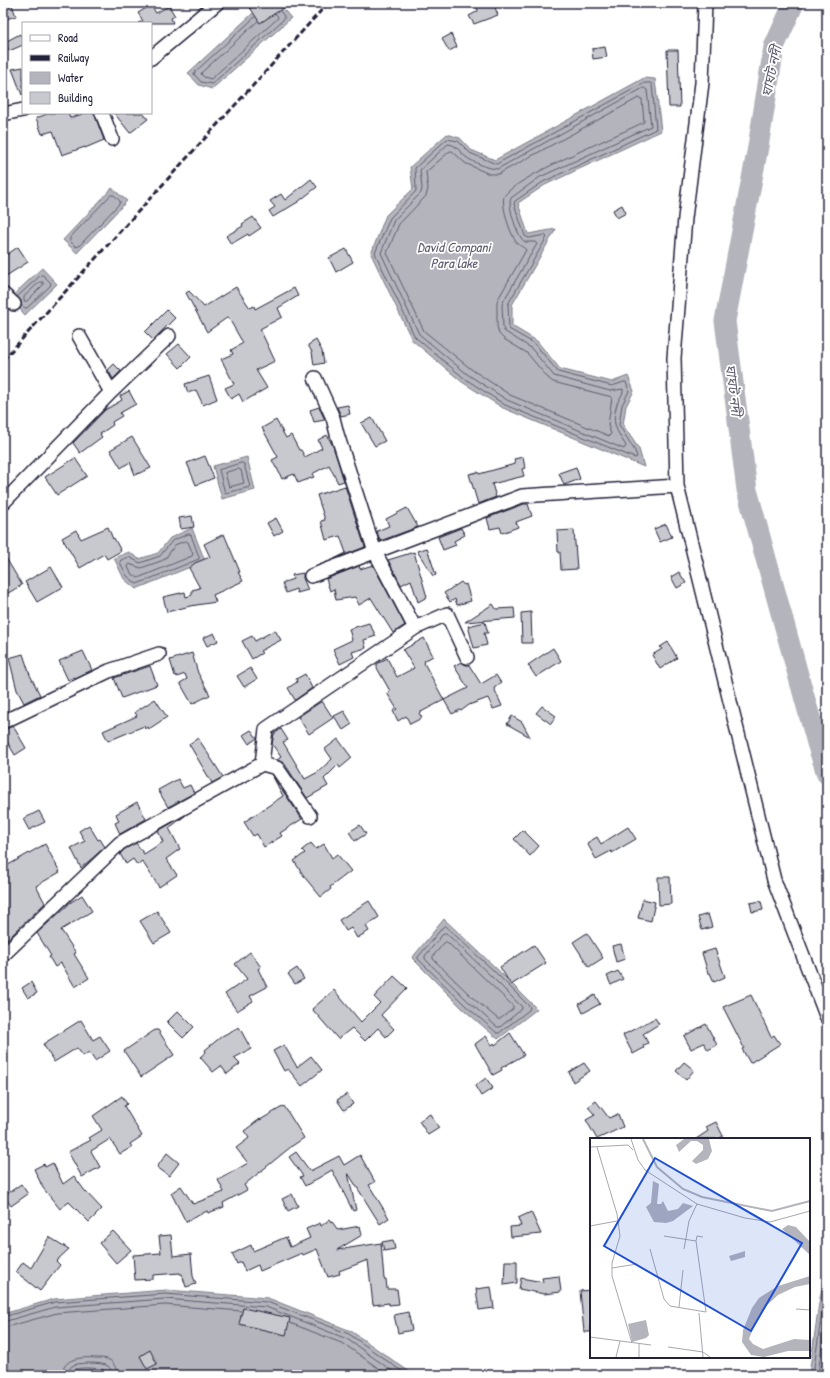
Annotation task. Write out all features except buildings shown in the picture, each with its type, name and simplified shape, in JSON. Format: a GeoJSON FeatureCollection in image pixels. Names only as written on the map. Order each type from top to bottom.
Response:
{"type":"FeatureCollection","features":[{"type":"Feature","properties":{"kind":"street"},"geometry":{"type":"LineString","coordinates":[[152,57],[217,3]]}},
{"type":"Feature","properties":{"kind":"street"},"geometry":{"type":"LineString","coordinates":[[705,3],[702,82],[686,218],[674,358],[677,486],[774,880],[827,1018]]}},
{"type":"Feature","properties":{"kind":"street"},"geometry":{"type":"LineString","coordinates":[[3,114],[22,110]]}},
{"type":"Feature","properties":{"kind":"street"},"geometry":{"type":"LineString","coordinates":[[102,114],[112,139]]}},
{"type":"Feature","properties":{"kind":"street"},"geometry":{"type":"LineString","coordinates":[[3,294],[14,304]]}},
{"type":"Feature","properties":{"kind":"street"},"geometry":{"type":"LineString","coordinates":[[78,336],[111,392]]}},
{"type":"Feature","properties":{"kind":"street"},"geometry":{"type":"LineString","coordinates":[[3,503],[111,392],[170,336]]}},
{"type":"Feature","properties":{"kind":"street"},"geometry":{"type":"LineString","coordinates":[[315,378],[333,418],[375,552],[415,628]]}},
{"type":"Feature","properties":{"kind":"street"},"geometry":{"type":"LineString","coordinates":[[311,576],[522,496],[677,486]]}},
{"type":"Feature","properties":{"kind":"street"},"geometry":{"type":"LineString","coordinates":[[262,764],[266,729],[415,628],[447,614],[467,657]]}},
{"type":"Feature","properties":{"kind":"street"},"geometry":{"type":"LineString","coordinates":[[3,722],[109,671],[159,654]]}},
{"type":"Feature","properties":{"kind":"street"},"geometry":{"type":"LineString","coordinates":[[3,955],[120,843],[262,764],[277,768],[310,816]]}},
{"type":"Feature","properties":{"kind":"water"},"geometry":{"type":"Polygon","coordinates":[[[264,3],[278,3],[291,18],[212,89],[199,85],[188,73],[264,3]]]}},
{"type":"Feature","properties":{"kind":"water","name":"David Compani Para lake"},"geometry":{"type":"Polygon","coordinates":[[[644,78],[655,79],[661,131],[545,185],[518,203],[528,234],[556,229],[512,305],[512,326],[537,341],[560,369],[612,382],[628,376],[634,391],[626,406],[623,425],[639,449],[644,467],[503,408],[462,382],[412,340],[371,254],[386,215],[413,189],[410,167],[447,134],[460,138],[471,150],[495,160],[644,78]]]}},
{"type":"Feature","properties":{"kind":"water"},"geometry":{"type":"Polygon","coordinates":[[[112,188],[127,201],[77,253],[63,240],[112,188]]]}},
{"type":"Feature","properties":{"kind":"water"},"geometry":{"type":"Polygon","coordinates":[[[42,268],[57,284],[25,315],[10,298],[42,268]]]}},
{"type":"Feature","properties":{"kind":"water"},"geometry":{"type":"Polygon","coordinates":[[[247,457],[255,490],[222,499],[213,466],[247,457]]]}},
{"type":"Feature","properties":{"kind":"water"},"geometry":{"type":"Polygon","coordinates":[[[192,528],[205,561],[136,589],[124,579],[114,558],[129,552],[139,559],[158,553],[170,538],[192,528]]]}},
{"type":"Feature","properties":{"kind":"water"},"geometry":{"type":"Polygon","coordinates":[[[444,919],[537,1009],[498,1039],[463,1009],[412,958],[444,919]]]}},
{"type":"Feature","properties":{"kind":"water"},"geometry":{"type":"Polygon","coordinates":[[[827,1264],[827,1375],[809,1375],[819,1303],[827,1264]]]}},
{"type":"Feature","properties":{"kind":"water"},"geometry":{"type":"Polygon","coordinates":[[[166,1290],[268,1298],[351,1331],[414,1375],[130,1375],[88,1372],[58,1375],[3,1375],[3,1314],[54,1299],[166,1290]]]}},
{"type":"Feature","properties":{"kind":"waterway","name":"ঘাঘট নদী"},"geometry":{"type":"LineString","coordinates":[[794,3],[774,47],[758,147],[725,321],[747,490],[817,743],[827,774]]}},
{"type":"Feature","properties":{"kind":"railway"},"geometry":{"type":"LineString","coordinates":[[3,360],[328,3]]}}]}
